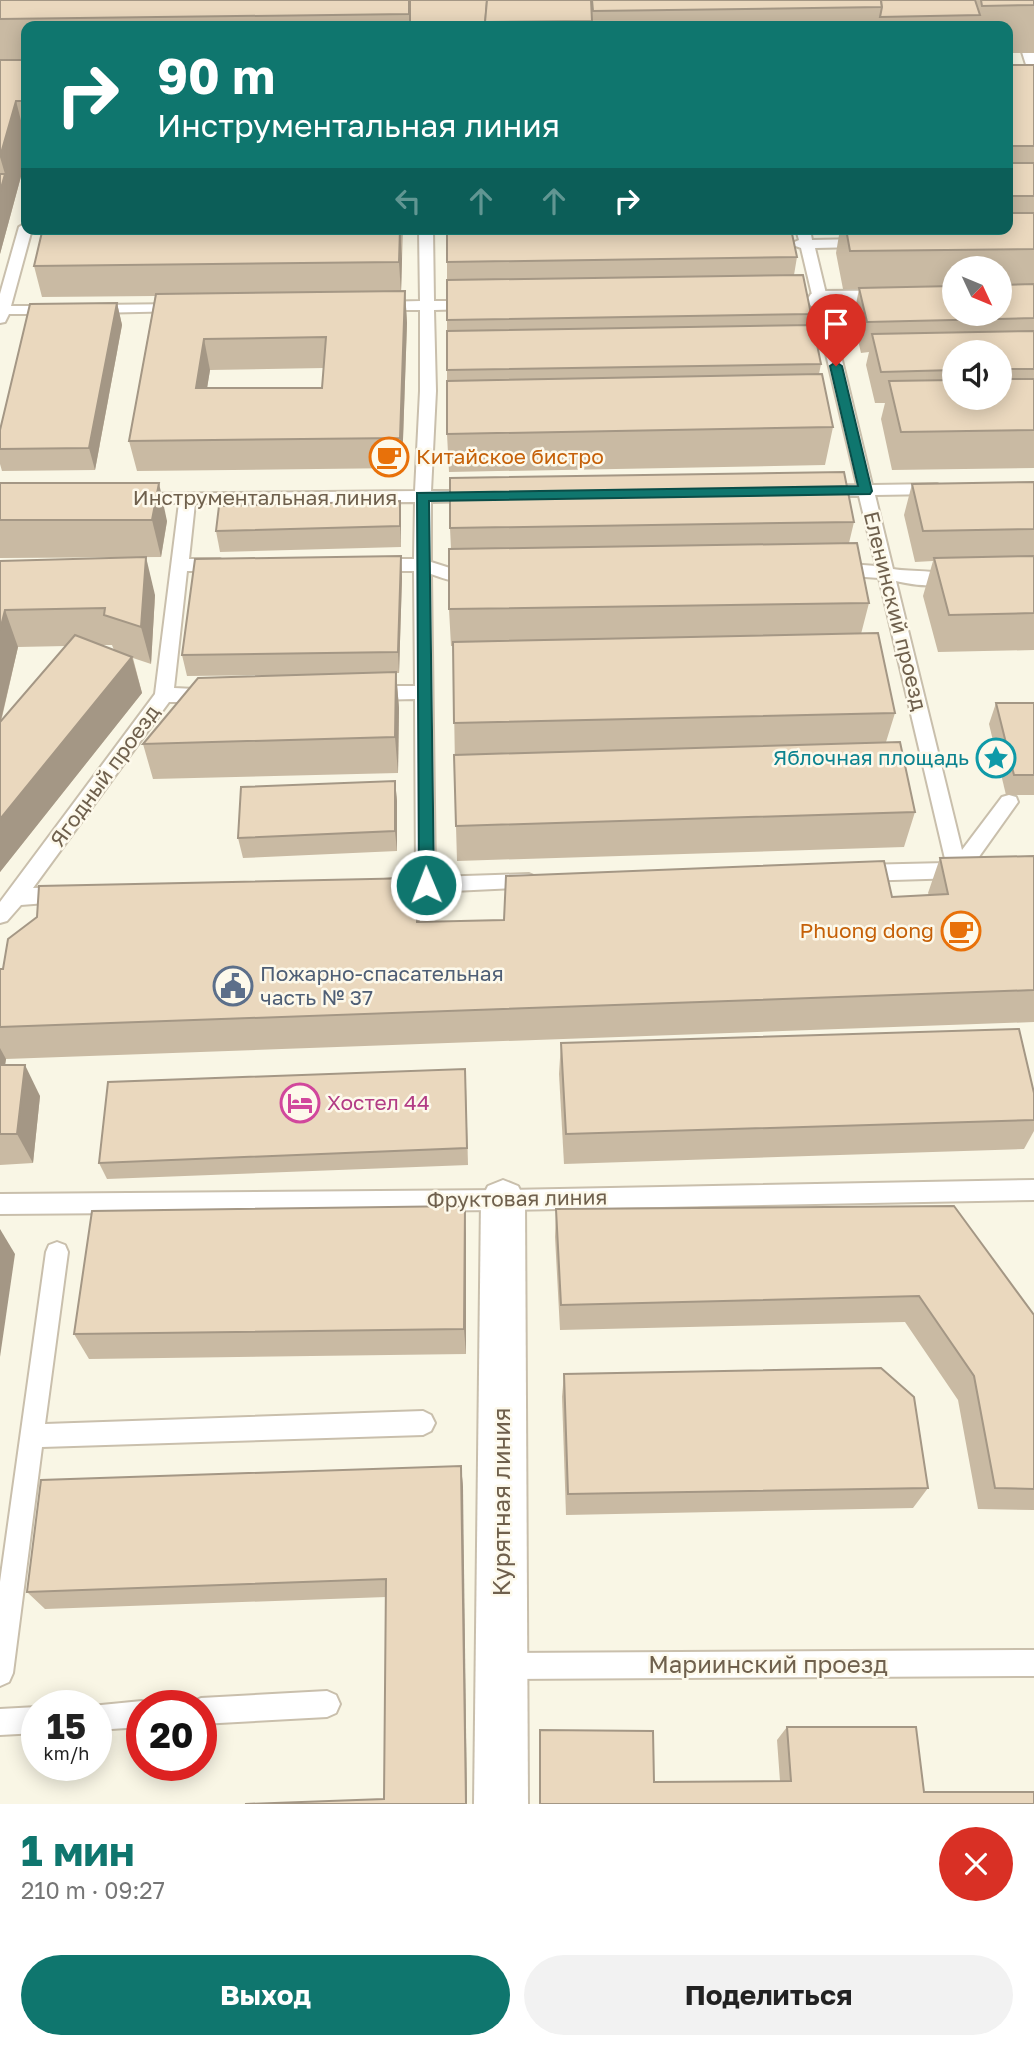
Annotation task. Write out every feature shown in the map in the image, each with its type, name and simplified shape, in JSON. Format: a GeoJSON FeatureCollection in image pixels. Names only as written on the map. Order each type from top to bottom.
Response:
{"type":"FeatureCollection","features":[{"type":"Feature","properties":{"kind":"street"},"geometry":{"type":"LineString","coordinates":[[1013,73],[1032,66]]}},
{"type":"Feature","properties":{"kind":"street"},"geometry":{"type":"LineString","coordinates":[[814,300],[942,299]]}},
{"type":"Feature","properties":{"kind":"street","name":"Курятная линия"},"geometry":{"type":"LineString","coordinates":[[502,1804],[503,1200]]}},
{"type":"Feature","properties":{"kind":"lane"},"geometry":{"type":"LineString","coordinates":[[24,235],[1,314],[77,309],[194,308]]}},
{"type":"Feature","properties":{"kind":"lane"},"geometry":{"type":"LineString","coordinates":[[426,885],[422,497],[428,391],[427,306],[433,251],[428,235]]}},
{"type":"Feature","properties":{"kind":"lane"},"geometry":{"type":"LineString","coordinates":[[779,244],[805,237],[874,243]]}},
{"type":"Feature","properties":{"kind":"lane","name":"Еленинский проезд"},"geometry":{"type":"LineString","coordinates":[[805,237],[814,300],[866,491],[957,870]]}},
{"type":"Feature","properties":{"kind":"lane"},"geometry":{"type":"LineString","coordinates":[[372,306],[495,305]]}},
{"type":"Feature","properties":{"kind":"lane"},"geometry":{"type":"LineString","coordinates":[[810,491],[956,489]]}},
{"type":"Feature","properties":{"kind":"lane","name":"Инструментальная линия"},"geometry":{"type":"LineString","coordinates":[[121,499],[491,496]]}},
{"type":"Feature","properties":{"kind":"lane"},"geometry":{"type":"LineString","coordinates":[[164,695],[188,498]]}},
{"type":"Feature","properties":{"kind":"lane"},"geometry":{"type":"LineString","coordinates":[[178,565],[233,565]]}},
{"type":"Feature","properties":{"kind":"lane"},"geometry":{"type":"LineString","coordinates":[[357,565],[423,565],[452,575],[493,575]]}},
{"type":"Feature","properties":{"kind":"lane"},"geometry":{"type":"LineString","coordinates":[[818,569],[886,573],[912,579],[966,578]]}},
{"type":"Feature","properties":{"kind":"lane"},"geometry":{"type":"LineString","coordinates":[[355,693],[424,692]]}},
{"type":"Feature","properties":{"kind":"lane","name":"Ягодный проезд"},"geometry":{"type":"LineString","coordinates":[[0,915],[164,695],[232,694]]}},
{"type":"Feature","properties":{"kind":"lane"},"geometry":{"type":"LineString","coordinates":[[957,870],[1009,802]]}},
{"type":"Feature","properties":{"kind":"lane"},"geometry":{"type":"LineString","coordinates":[[845,873],[981,869]]}},
{"type":"Feature","properties":{"kind":"lane"},"geometry":{"type":"LineString","coordinates":[[372,887],[552,881]]}},
{"type":"Feature","properties":{"kind":"lane"},"geometry":{"type":"LineString","coordinates":[[16,897],[84,895]]}},
{"type":"Feature","properties":{"kind":"lane","name":"Фруктовая линия"},"geometry":{"type":"LineString","coordinates":[[0,1204],[503,1200],[1034,1190]]}},
{"type":"Feature","properties":{"kind":"lane"},"geometry":{"type":"LineString","coordinates":[[0,1673],[57,1252]]}},
{"type":"Feature","properties":{"kind":"lane"},"geometry":{"type":"LineString","coordinates":[[32,1436],[423,1423]]}},
{"type":"Feature","properties":{"kind":"lane","name":"Мариинский проезд"},"geometry":{"type":"LineString","coordinates":[[503,1666],[1034,1663]]}},
{"type":"Feature","properties":{"kind":"lane"},"geometry":{"type":"LineString","coordinates":[[217,1710],[327,1704]]}},
{"type":"Feature","properties":{"kind":"lane"},"geometry":{"type":"LineString","coordinates":[[0,1722],[21,1721]]}},
{"type":"Feature","properties":{"kind":"building"},"geometry":{"type":"Polygon","coordinates":[[[0,0],[409,0],[409,14],[0,19],[0,0]]]}},
{"type":"Feature","properties":{"kind":"building"},"geometry":{"type":"Polygon","coordinates":[[[410,0],[487,0],[485,21],[410,21],[410,0]]]}},
{"type":"Feature","properties":{"kind":"building"},"geometry":{"type":"Polygon","coordinates":[[[487,0],[591,0],[592,21],[485,21],[487,0]]]}},
{"type":"Feature","properties":{"kind":"building"},"geometry":{"type":"Polygon","coordinates":[[[592,0],[881,0],[882,7],[593,11],[592,0]]]}},
{"type":"Feature","properties":{"kind":"building"},"geometry":{"type":"Polygon","coordinates":[[[881,0],[975,0],[980,15],[880,17],[881,0]]]}},
{"type":"Feature","properties":{"kind":"building"},"geometry":{"type":"Polygon","coordinates":[[[981,0],[1034,0],[1034,5],[982,6],[981,0]]]}},
{"type":"Feature","properties":{"kind":"building"},"geometry":{"type":"Polygon","coordinates":[[[0,60],[21,60],[21,101],[16,101],[0,157],[0,60]]]}},
{"type":"Feature","properties":{"kind":"building"},"geometry":{"type":"Polygon","coordinates":[[[1013,65],[1034,65],[1034,146],[1013,146],[1013,65]]]}},
{"type":"Feature","properties":{"kind":"building"},"geometry":{"type":"Polygon","coordinates":[[[1013,163],[1034,163],[1034,196],[1013,196],[1013,163]]]}},
{"type":"Feature","properties":{"kind":"building"},"geometry":{"type":"Polygon","coordinates":[[[0,174],[5,174],[0,192],[0,174]]]}},
{"type":"Feature","properties":{"kind":"building"},"geometry":{"type":"Polygon","coordinates":[[[1013,213],[1034,213],[1034,249],[850,251],[847,235],[1013,235],[1013,213]]]}},
{"type":"Feature","properties":{"kind":"building"},"geometry":{"type":"Polygon","coordinates":[[[41,235],[400,235],[399,262],[34,266],[41,235]]]}},
{"type":"Feature","properties":{"kind":"building"},"geometry":{"type":"Polygon","coordinates":[[[447,235],[792,235],[797,257],[447,262],[447,235]]]}},
{"type":"Feature","properties":{"kind":"building"},"geometry":{"type":"Polygon","coordinates":[[[803,275],[811,314],[447,320],[447,280],[803,275]]]}},
{"type":"Feature","properties":{"kind":"building"},"geometry":{"type":"Polygon","coordinates":[[[1034,284],[1034,318],[1012,319],[1012,285],[1034,284]]]}},
{"type":"Feature","properties":{"kind":"building"},"geometry":{"type":"Polygon","coordinates":[[[942,286],[942,320],[867,322],[859,288],[942,286]]]}},
{"type":"Feature","properties":{"kind":"building"},"geometry":{"type":"Polygon","coordinates":[[[405,291],[400,438],[129,441],[156,294],[405,291]],[[326,337],[204,339],[196,388],[322,388],[326,337]]]}},
{"type":"Feature","properties":{"kind":"building"},"geometry":{"type":"Polygon","coordinates":[[[117,303],[89,448],[0,449],[0,430],[30,304],[117,303]]]}},
{"type":"Feature","properties":{"kind":"building"},"geometry":{"type":"Polygon","coordinates":[[[813,325],[821,364],[447,370],[447,331],[813,325]]]}},
{"type":"Feature","properties":{"kind":"building"},"geometry":{"type":"Polygon","coordinates":[[[1034,331],[1034,369],[1012,369],[1012,340],[942,340],[942,370],[881,372],[872,334],[1034,331]]]}},
{"type":"Feature","properties":{"kind":"building"},"geometry":{"type":"Polygon","coordinates":[[[822,374],[833,427],[447,434],[447,381],[822,374]]]}},
{"type":"Feature","properties":{"kind":"building"},"geometry":{"type":"Polygon","coordinates":[[[1012,379],[1034,379],[1034,430],[901,432],[889,381],[942,380],[942,410],[1012,410],[1012,379]]]}},
{"type":"Feature","properties":{"kind":"building"},"geometry":{"type":"Polygon","coordinates":[[[844,472],[854,522],[450,528],[450,478],[844,472]]]}},
{"type":"Feature","properties":{"kind":"building"},"geometry":{"type":"Polygon","coordinates":[[[1034,482],[1034,529],[923,531],[912,484],[1034,482]]]}},
{"type":"Feature","properties":{"kind":"building"},"geometry":{"type":"Polygon","coordinates":[[[0,483],[159,483],[152,520],[0,520],[0,483]]]}},
{"type":"Feature","properties":{"kind":"building"},"geometry":{"type":"Polygon","coordinates":[[[400,501],[400,526],[216,531],[219,506],[400,501]]]}},
{"type":"Feature","properties":{"kind":"building"},"geometry":{"type":"Polygon","coordinates":[[[857,543],[869,603],[449,609],[449,549],[857,543]]]}},
{"type":"Feature","properties":{"kind":"building"},"geometry":{"type":"Polygon","coordinates":[[[401,556],[398,652],[182,655],[195,559],[401,556]]]}},
{"type":"Feature","properties":{"kind":"building"},"geometry":{"type":"Polygon","coordinates":[[[1034,556],[1034,613],[949,615],[934,558],[1034,556]]]}},
{"type":"Feature","properties":{"kind":"building"},"geometry":{"type":"Polygon","coordinates":[[[146,557],[141,627],[104,615],[105,608],[5,610],[0,630],[0,561],[146,557]]]}},
{"type":"Feature","properties":{"kind":"building"},"geometry":{"type":"Polygon","coordinates":[[[878,633],[895,713],[454,723],[453,642],[878,633]]]}},
{"type":"Feature","properties":{"kind":"building"},"geometry":{"type":"Polygon","coordinates":[[[75,635],[132,657],[0,819],[0,722],[75,635]]]}},
{"type":"Feature","properties":{"kind":"building"},"geometry":{"type":"Polygon","coordinates":[[[396,672],[395,737],[143,744],[198,678],[396,672]]]}},
{"type":"Feature","properties":{"kind":"building"},"geometry":{"type":"Polygon","coordinates":[[[996,703],[1034,703],[1034,775],[1014,775],[996,703]]]}},
{"type":"Feature","properties":{"kind":"building"},"geometry":{"type":"Polygon","coordinates":[[[900,742],[915,812],[456,826],[454,755],[900,742]]]}},
{"type":"Feature","properties":{"kind":"building"},"geometry":{"type":"Polygon","coordinates":[[[395,781],[395,831],[238,838],[241,787],[395,781]]]}},
{"type":"Feature","properties":{"kind":"building"},"geometry":{"type":"Polygon","coordinates":[[[1034,856],[1034,990],[0,1027],[0,969],[3,969],[8,939],[37,917],[39,886],[417,878],[417,922],[504,920],[506,876],[884,861],[892,897],[948,894],[940,858],[1034,856]]]}},
{"type":"Feature","properties":{"kind":"building"},"geometry":{"type":"Polygon","coordinates":[[[1019,1029],[1034,1093],[1034,1120],[566,1134],[561,1043],[1019,1029]]]}},
{"type":"Feature","properties":{"kind":"building"},"geometry":{"type":"Polygon","coordinates":[[[0,1065],[25,1065],[17,1134],[0,1134],[0,1065]]]}},
{"type":"Feature","properties":{"kind":"building"},"geometry":{"type":"Polygon","coordinates":[[[465,1069],[467,1148],[99,1163],[108,1082],[465,1069]]]}},
{"type":"Feature","properties":{"kind":"building"},"geometry":{"type":"Polygon","coordinates":[[[465,1206],[464,1329],[74,1334],[92,1211],[465,1206]]]}},
{"type":"Feature","properties":{"kind":"building"},"geometry":{"type":"Polygon","coordinates":[[[954,1206],[1034,1315],[1034,1489],[995,1488],[974,1376],[919,1296],[561,1305],[556,1209],[954,1206]]]}},
{"type":"Feature","properties":{"kind":"building"},"geometry":{"type":"Polygon","coordinates":[[[881,1368],[914,1397],[928,1488],[568,1494],[564,1374],[881,1368]]]}},
{"type":"Feature","properties":{"kind":"building"},"geometry":{"type":"Polygon","coordinates":[[[461,1466],[466,1804],[245,1804],[384,1799],[386,1579],[27,1592],[41,1480],[461,1466]]]}},
{"type":"Feature","properties":{"kind":"building"},"geometry":{"type":"Polygon","coordinates":[[[787,1727],[916,1727],[924,1792],[1034,1792],[1034,1804],[540,1804],[540,1730],[653,1731],[654,1782],[791,1781],[787,1727]]]}},
{"type":"Feature","properties":{"kind":"place","name":"Китайское бистро"},"geometry":{"type":"Point","coordinates":[389,457]}},
{"type":"Feature","properties":{"kind":"place","name":"Яблочная площадь"},"geometry":{"type":"Point","coordinates":[996,758]}},
{"type":"Feature","properties":{"kind":"place","name":"Phuong dong"},"geometry":{"type":"Point","coordinates":[961,931]}},
{"type":"Feature","properties":{"kind":"place","name":"Пожарно-спасательная часть № 37"},"geometry":{"type":"Point","coordinates":[233,986]}},
{"type":"Feature","properties":{"kind":"place","name":"Хостел 44"},"geometry":{"type":"Point","coordinates":[300,1103]}},
{"type":"Feature","properties":{"kind":"route"},"geometry":{"type":"LineString","coordinates":[[426,885],[422,497],[866,491],[836,366]]}}]}
